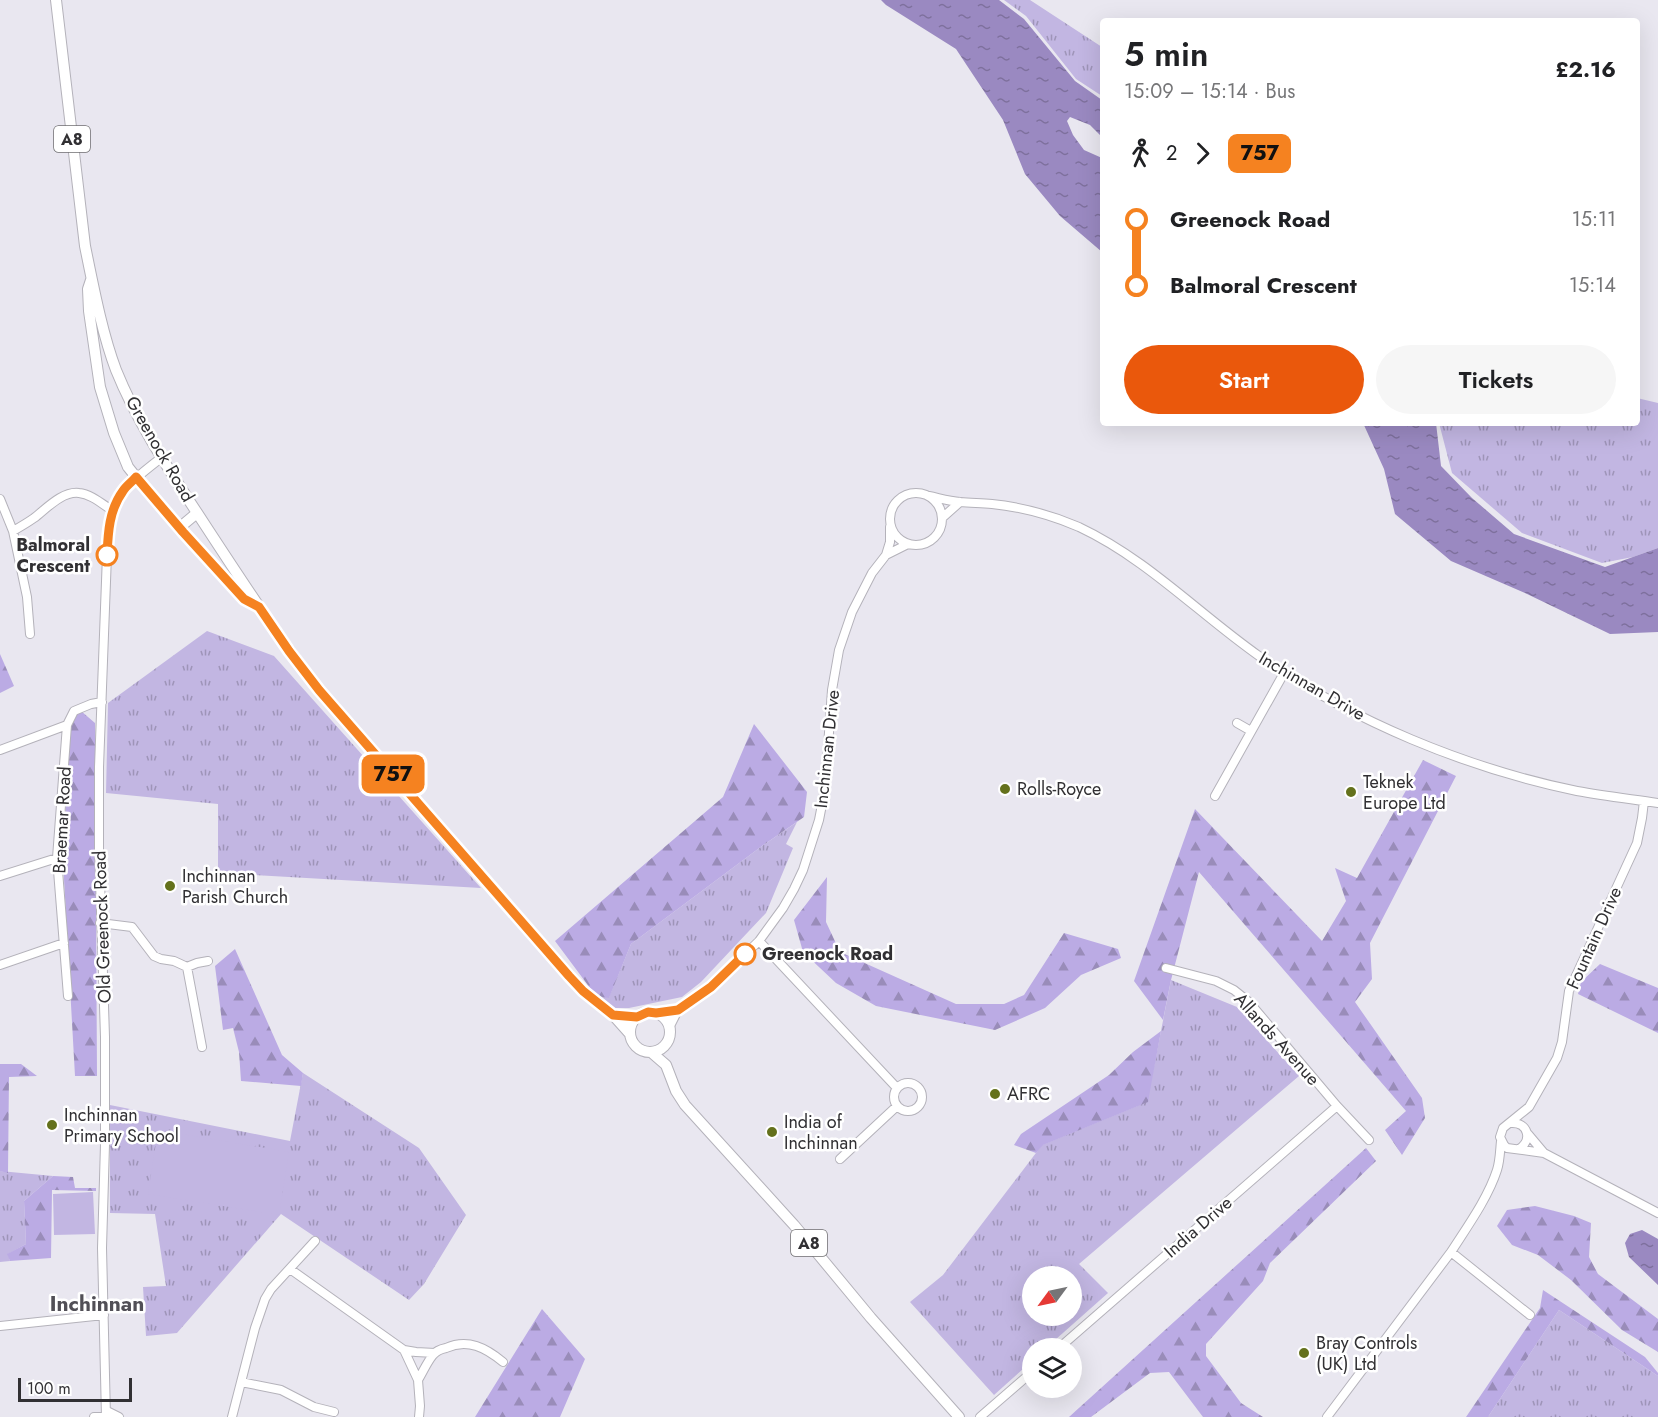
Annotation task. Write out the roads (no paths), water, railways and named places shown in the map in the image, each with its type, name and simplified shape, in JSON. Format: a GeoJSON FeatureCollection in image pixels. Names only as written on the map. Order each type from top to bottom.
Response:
{"type":"FeatureCollection","features":[{"type":"Feature","properties":{"kind":"main road","name":"Greenock Road"},"geometry":{"type":"LineString","coordinates":[[56,0],[85,246],[116,368],[141,422],[259,607],[319,690],[583,991],[613,1015],[630,1034]]}},
{"type":"Feature","properties":{"kind":"main road","name":"Greenock Road"},"geometry":{"type":"LineString","coordinates":[[92,277],[88,289],[89,311],[100,387],[114,433],[128,467],[244,599],[259,607]]}},
{"type":"Feature","properties":{"kind":"main road"},"geometry":{"type":"LineString","coordinates":[[181,530],[197,513]]}},
{"type":"Feature","properties":{"kind":"main road"},"geometry":{"type":"LineString","coordinates":[[630,1034],[637,1017],[644,1013],[656,1013],[665,1019],[669,1028]]}},
{"type":"Feature","properties":{"kind":"main road"},"geometry":{"type":"LineString","coordinates":[[613,1015],[637,1017]]}},
{"type":"Feature","properties":{"kind":"main road","name":"A8"},"geometry":{"type":"LineString","coordinates":[[666,1065],[669,1028]]}},
{"type":"Feature","properties":{"kind":"main road","name":"A8"},"geometry":{"type":"LineString","coordinates":[[630,1034],[637,1047],[651,1052],[666,1065],[676,1091],[685,1105],[794,1225],[871,1318],[959,1417]]}},
{"type":"Feature","properties":{"kind":"main road"},"geometry":{"type":"LineString","coordinates":[[651,1052],[662,1048],[667,1042]]}},
{"type":"Feature","properties":{"kind":"street","name":"Old Greenock Road"},"geometry":{"type":"LineString","coordinates":[[106,1415],[102,1248],[105,1037],[100,923],[99,779],[107,555],[112,511],[123,490],[136,477],[162,458]]}},
{"type":"Feature","properties":{"kind":"street"},"geometry":{"type":"LineString","coordinates":[[911,492],[921,492],[929,496],[936,501],[940,509],[942,518],[939,531],[926,543],[908,544],[894,534],[890,526],[891,509],[903,495],[911,492]]}},
{"type":"Feature","properties":{"kind":"street"},"geometry":{"type":"LineString","coordinates":[[13,531],[71,494],[79,493],[91,497],[112,511]]}},
{"type":"Feature","properties":{"kind":"street","name":"Inchinnan Drive"},"geometry":{"type":"LineString","coordinates":[[929,496],[960,502],[1020,508],[1060,520],[1104,540],[1153,572],[1256,654],[1284,673],[1384,727],[1469,761],[1557,786],[1658,803]]}},
{"type":"Feature","properties":{"kind":"street"},"geometry":{"type":"LineString","coordinates":[[0,499],[13,531],[27,597],[30,634]]}},
{"type":"Feature","properties":{"kind":"street"},"geometry":{"type":"LineString","coordinates":[[942,518],[960,502]]}},
{"type":"Feature","properties":{"kind":"street","name":"Inchinnan Drive"},"geometry":{"type":"LineString","coordinates":[[656,1013],[678,1010],[711,987],[759,941],[794,889],[814,839],[825,789],[832,690],[839,650],[852,612],[872,573],[886,555],[890,542],[890,526]]}},
{"type":"Feature","properties":{"kind":"street","name":"Inchinnan Drive"},"geometry":{"type":"LineString","coordinates":[[886,555],[908,544]]}},
{"type":"Feature","properties":{"kind":"street"},"geometry":{"type":"LineString","coordinates":[[1215,796],[1284,673]]}},
{"type":"Feature","properties":{"kind":"street"},"geometry":{"type":"LineString","coordinates":[[0,750],[67,725],[74,711],[102,702]]}},
{"type":"Feature","properties":{"kind":"street"},"geometry":{"type":"LineString","coordinates":[[1237,723],[1251,731]]}},
{"type":"Feature","properties":{"kind":"street","name":"Braemar Road"},"geometry":{"type":"LineString","coordinates":[[67,725],[57,858],[68,996]]}},
{"type":"Feature","properties":{"kind":"street","name":"Fountain Drive"},"geometry":{"type":"LineString","coordinates":[[1511,1123],[1529,1107],[1557,1058],[1562,1042],[1569,991],[1637,843],[1644,801]]}},
{"type":"Feature","properties":{"kind":"street"},"geometry":{"type":"LineString","coordinates":[[0,876],[57,858]]}},
{"type":"Feature","properties":{"kind":"street"},"geometry":{"type":"LineString","coordinates":[[100,923],[132,927],[154,956],[161,959],[174,961],[187,967],[208,961]]}},
{"type":"Feature","properties":{"kind":"street"},"geometry":{"type":"LineString","coordinates":[[759,941],[897,1088]]}},
{"type":"Feature","properties":{"kind":"street"},"geometry":{"type":"LineString","coordinates":[[0,964],[64,943]]}},
{"type":"Feature","properties":{"kind":"street"},"geometry":{"type":"LineString","coordinates":[[187,967],[202,1047]]}},
{"type":"Feature","properties":{"kind":"street","name":"Allands Avenue"},"geometry":{"type":"LineString","coordinates":[[1166,968],[1216,981],[1234,990],[1249,1002],[1337,1106],[1369,1140]]}},
{"type":"Feature","properties":{"kind":"street","name":"Inchinnan Drive"},"geometry":{"type":"LineString","coordinates":[[669,1028],[678,1010]]}},
{"type":"Feature","properties":{"kind":"street"},"geometry":{"type":"LineString","coordinates":[[905,1083],[918,1087],[922,1095],[921,1104],[914,1110],[904,1111],[897,1106],[894,1097],[897,1088],[905,1083]]}},
{"type":"Feature","properties":{"kind":"street"},"geometry":{"type":"LineString","coordinates":[[840,1159],[897,1106]]}},
{"type":"Feature","properties":{"kind":"street","name":"India Drive"},"geometry":{"type":"LineString","coordinates":[[1070,1338],[1337,1106]]}},
{"type":"Feature","properties":{"kind":"street","name":"Fountain Drive"},"geometry":{"type":"LineString","coordinates":[[1527,1132],[1529,1107]]}},
{"type":"Feature","properties":{"kind":"street"},"geometry":{"type":"LineString","coordinates":[[1327,1417],[1467,1228],[1498,1168],[1500,1137],[1503,1128],[1511,1123],[1520,1124],[1544,1153]]}},
{"type":"Feature","properties":{"kind":"street"},"geometry":{"type":"LineString","coordinates":[[1498,1168],[1525,1144],[1527,1132]]}},
{"type":"Feature","properties":{"kind":"street"},"geometry":{"type":"LineString","coordinates":[[1501,1141],[1507,1148],[1544,1153],[1658,1212]]}},
{"type":"Feature","properties":{"kind":"street"},"geometry":{"type":"LineString","coordinates":[[232,1417],[255,1328],[265,1299],[271,1289],[315,1241]]}},
{"type":"Feature","properties":{"kind":"street"},"geometry":{"type":"LineString","coordinates":[[1451,1252],[1530,1315]]}},
{"type":"Feature","properties":{"kind":"street"},"geometry":{"type":"LineString","coordinates":[[290,1269],[404,1350],[435,1353],[454,1344],[465,1343],[489,1351],[504,1362]]}},
{"type":"Feature","properties":{"kind":"street"},"geometry":{"type":"LineString","coordinates":[[0,1326],[104,1316]]}},
{"type":"Feature","properties":{"kind":"street"},"geometry":{"type":"LineString","coordinates":[[404,1350],[418,1380],[419,1417]]}},
{"type":"Feature","properties":{"kind":"street"},"geometry":{"type":"LineString","coordinates":[[418,1380],[435,1353]]}},
{"type":"Feature","properties":{"kind":"street"},"geometry":{"type":"LineString","coordinates":[[981,1417],[1022,1381]]}},
{"type":"Feature","properties":{"kind":"street"},"geometry":{"type":"LineString","coordinates":[[241,1382],[281,1390],[314,1407],[334,1412]]}},
{"type":"Feature","properties":{"kind":"street"},"geometry":{"type":"LineString","coordinates":[[94,1417],[106,1415],[119,1417]]}},
{"type":"Feature","properties":{"kind":"water"},"geometry":{"type":"Polygon","coordinates":[[[881,0],[999,0],[1024,19],[1075,81],[1100,99],[1100,135],[1090,125],[1070,117],[1067,121],[1073,135],[1084,150],[1100,157],[1100,250],[1060,216],[1025,174],[1003,120],[956,49],[881,0]]]}},
{"type":"Feature","properties":{"kind":"water"},"geometry":{"type":"Polygon","coordinates":[[[1364,426],[1436,426],[1441,466],[1472,498],[1514,534],[1605,567],[1658,548],[1658,632],[1610,634],[1451,561],[1395,514],[1384,469],[1364,426]]]}},
{"type":"Feature","properties":{"kind":"water"},"geometry":{"type":"Polygon","coordinates":[[[1642,1230],[1658,1239],[1658,1285],[1629,1257],[1625,1243],[1630,1234],[1642,1230]]]}},
{"type":"Feature","properties":{"kind":"place","name":"Balmoral Crescent"},"geometry":{"type":"Point","coordinates":[107,555]}},
{"type":"Feature","properties":{"kind":"place","name":"Rolls-Royce"},"geometry":{"type":"Point","coordinates":[1005,789]}},
{"type":"Feature","properties":{"kind":"place","name":"Teknek Europe Ltd"},"geometry":{"type":"Point","coordinates":[1351,792]}},
{"type":"Feature","properties":{"kind":"place","name":"Inchinnan Parish Church"},"geometry":{"type":"Point","coordinates":[170,886]}},
{"type":"Feature","properties":{"kind":"place","name":"Greenock Road"},"geometry":{"type":"Point","coordinates":[745,954]}},
{"type":"Feature","properties":{"kind":"place","name":"AFRC"},"geometry":{"type":"Point","coordinates":[995,1094]}},
{"type":"Feature","properties":{"kind":"place","name":"Inchinnan Primary School"},"geometry":{"type":"Point","coordinates":[52,1125]}},
{"type":"Feature","properties":{"kind":"place","name":"India of Inchinnan"},"geometry":{"type":"Point","coordinates":[772,1132]}},
{"type":"Feature","properties":{"kind":"place","name":"Bray Controls (UK) Ltd"},"geometry":{"type":"Point","coordinates":[1304,1353]}},
{"type":"Feature","properties":{"kind":"district","name":"Inchinnan"},"geometry":{"type":"Point","coordinates":[97,1304]}}]}
